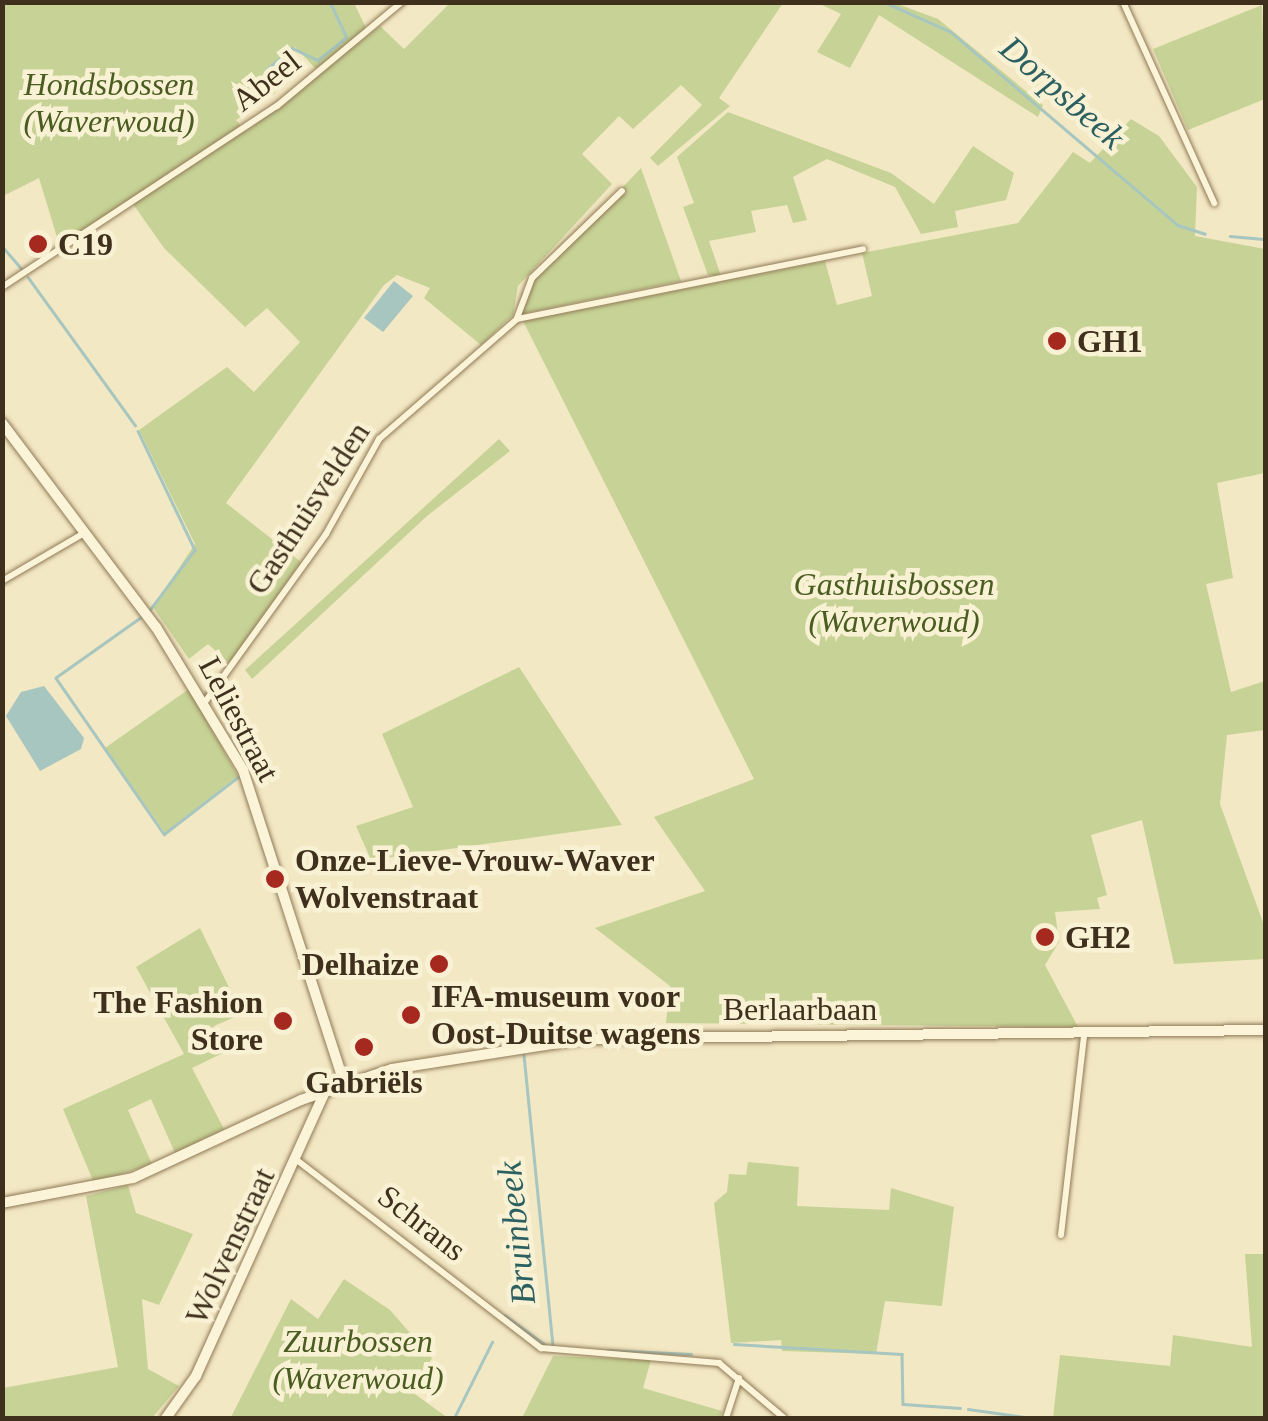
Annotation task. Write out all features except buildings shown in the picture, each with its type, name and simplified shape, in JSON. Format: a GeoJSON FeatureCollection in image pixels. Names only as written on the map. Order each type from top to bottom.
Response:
{"type":"FeatureCollection","features":[{"type":"Feature","properties":{"kind":"street","name":"Abeel"},"geometry":{"type":"LineString","coordinates":[[2,287],[278,106],[402,2]]}},
{"type":"Feature","properties":{"kind":"street"},"geometry":{"type":"LineString","coordinates":[[1123,2],[1214,204]]}},
{"type":"Feature","properties":{"kind":"street","name":"Gasthuisvelden"},"geometry":{"type":"LineString","coordinates":[[517,319],[532,278],[622,191]]}},
{"type":"Feature","properties":{"kind":"street","name":"Gasthuisvelden"},"geometry":{"type":"LineString","coordinates":[[205,702],[326,534],[378,438],[517,319],[863,249]]}},
{"type":"Feature","properties":{"kind":"street","name":"Leliestraat"},"geometry":{"type":"LineString","coordinates":[[2,423],[205,702],[257,806],[344,1083]]}},
{"type":"Feature","properties":{"kind":"street"},"geometry":{"type":"LineString","coordinates":[[2,581],[84,532]]}},
{"type":"Feature","properties":{"kind":"street","name":"Berlaarbaan"},"geometry":{"type":"LineString","coordinates":[[2,1203],[133,1178],[344,1083],[420,1064],[642,1033],[1084,1036],[1266,1030]]}},
{"type":"Feature","properties":{"kind":"street"},"geometry":{"type":"LineString","coordinates":[[1061,1235],[1084,1036]]}},
{"type":"Feature","properties":{"kind":"street","name":"Wolvenstraat"},"geometry":{"type":"LineString","coordinates":[[166,1418],[196,1376],[298,1160],[326,1090]]}},
{"type":"Feature","properties":{"kind":"street","name":"Schrans"},"geometry":{"type":"LineString","coordinates":[[298,1160],[541,1348],[696,1358],[740,1378],[784,1418]]}},
{"type":"Feature","properties":{"kind":"street"},"geometry":{"type":"LineString","coordinates":[[726,1418],[740,1378]]}},
{"type":"Feature","properties":{"kind":"green space","name":"Hondsbossen (Waverwoud)"},"geometry":{"type":"Polygon","coordinates":[[[3,3],[354,3],[367,30],[316,69],[295,47],[265,75],[275,93],[236,120],[246,131],[380,26],[404,49],[450,3],[783,3],[719,98],[730,106],[658,166],[650,158],[702,105],[681,85],[633,129],[619,116],[582,154],[612,184],[518,286],[513,315],[481,345],[424,298],[430,288],[397,275],[384,285],[226,503],[301,562],[230,664],[208,644],[189,659],[153,607],[195,544],[139,430],[227,367],[254,392],[300,342],[267,308],[245,327],[164,248],[133,204],[60,247],[39,178],[3,196],[3,3]]]}},
{"type":"Feature","properties":{"kind":"green space"},"geometry":{"type":"Polygon","coordinates":[[[818,3],[895,3],[938,19],[1043,105],[1038,117],[879,15],[850,68],[817,52],[841,14],[818,3]]]}},
{"type":"Feature","properties":{"kind":"green space"},"geometry":{"type":"Polygon","coordinates":[[[1262,5],[1265,99],[1188,130],[1153,49],[1262,5]]]}},
{"type":"Feature","properties":{"kind":"green space"},"geometry":{"type":"Polygon","coordinates":[[[728,112],[891,173],[934,204],[973,146],[1014,173],[1006,200],[955,211],[958,227],[921,234],[895,187],[827,159],[793,177],[807,220],[793,223],[787,205],[751,211],[756,232],[709,241],[721,276],[708,275],[683,207],[694,203],[677,157],[728,112]]]}},
{"type":"Feature","properties":{"kind":"green space","name":"Gasthuisbossen (Waverwoud)"},"geometry":{"type":"Polygon","coordinates":[[[1131,119],[1159,136],[1197,187],[1195,236],[1265,249],[1265,473],[1217,483],[1233,578],[1206,584],[1231,692],[1265,681],[1265,730],[1227,735],[1220,804],[1265,928],[1265,959],[1174,964],[1142,820],[1091,835],[1107,895],[1097,898],[1100,909],[1055,912],[1059,942],[1045,965],[1078,1027],[666,1023],[670,986],[595,928],[705,891],[654,817],[754,779],[523,321],[825,261],[837,305],[872,296],[862,253],[1018,223],[1073,152],[1090,163],[1131,119]]]}},
{"type":"Feature","properties":{"kind":"green space"},"geometry":{"type":"Polygon","coordinates":[[[641,168],[681,281],[521,314],[521,294],[641,168]]]}},
{"type":"Feature","properties":{"kind":"green space"},"geometry":{"type":"Polygon","coordinates":[[[499,439],[510,451],[427,516],[252,679],[245,670],[499,439]]]}},
{"type":"Feature","properties":{"kind":"green space"},"geometry":{"type":"Polygon","coordinates":[[[519,667],[622,825],[371,860],[356,826],[413,807],[382,734],[519,667]]]}},
{"type":"Feature","properties":{"kind":"green space"},"geometry":{"type":"Polygon","coordinates":[[[189,689],[238,776],[165,833],[105,748],[189,689]]]}},
{"type":"Feature","properties":{"kind":"green space"},"geometry":{"type":"Polygon","coordinates":[[[200,928],[242,1014],[214,1026],[227,1051],[192,1068],[224,1129],[175,1153],[151,1099],[128,1110],[152,1164],[94,1183],[63,1109],[184,1054],[136,967],[200,928]]]}},
{"type":"Feature","properties":{"kind":"green space"},"geometry":{"type":"Polygon","coordinates":[[[748,1162],[799,1167],[797,1206],[889,1210],[891,1188],[954,1207],[942,1306],[885,1301],[876,1354],[782,1351],[781,1340],[731,1343],[714,1203],[727,1192],[729,1174],[746,1175],[748,1162]]]}},
{"type":"Feature","properties":{"kind":"green space"},"geometry":{"type":"Polygon","coordinates":[[[128,1185],[136,1213],[193,1234],[159,1305],[142,1299],[148,1369],[179,1386],[152,1418],[3,1418],[3,1388],[118,1367],[86,1196],[128,1185]]]}},
{"type":"Feature","properties":{"kind":"green space"},"geometry":{"type":"Polygon","coordinates":[[[1245,1254],[1265,1254],[1265,1418],[1053,1418],[1060,1355],[1170,1366],[1173,1335],[1252,1347],[1245,1254]]]}},
{"type":"Feature","properties":{"kind":"green space","name":"Zuurbossen (Waverwoud)"},"geometry":{"type":"Polygon","coordinates":[[[344,1279],[390,1310],[432,1358],[412,1392],[448,1418],[231,1417],[291,1299],[318,1319],[344,1279]]]}},
{"type":"Feature","properties":{"kind":"green space","name":"Zuurbossen (Waverwoud)"},"geometry":{"type":"Polygon","coordinates":[[[553,1356],[651,1360],[643,1388],[722,1411],[720,1418],[522,1418],[553,1356]]]}},
{"type":"Feature","properties":{"kind":"water"},"geometry":{"type":"Polygon","coordinates":[[[394,281],[413,296],[383,332],[364,318],[394,281]]]}},
{"type":"Feature","properties":{"kind":"water"},"geometry":{"type":"Polygon","coordinates":[[[44,686],[84,738],[81,749],[40,771],[6,716],[21,692],[44,686]]]}},
{"type":"Feature","properties":{"kind":"waterway"},"geometry":{"type":"LineString","coordinates":[[239,110],[262,95],[266,70],[292,48],[318,60],[346,37],[330,2]]}},
{"type":"Feature","properties":{"kind":"waterway","name":"Dorpsbeek"},"geometry":{"type":"LineString","coordinates":[[884,2],[951,32],[1178,225],[1205,234]]}},
{"type":"Feature","properties":{"kind":"waterway","name":"Dorpsbeek"},"geometry":{"type":"LineString","coordinates":[[1230,236],[1266,239]]}},
{"type":"Feature","properties":{"kind":"waterway"},"geometry":{"type":"LineString","coordinates":[[2,246],[24,271]]}},
{"type":"Feature","properties":{"kind":"waterway"},"geometry":{"type":"LineString","coordinates":[[28,277],[135,425]]}},
{"type":"Feature","properties":{"kind":"waterway"},"geometry":{"type":"LineString","coordinates":[[138,431],[195,550],[151,609]]}},
{"type":"Feature","properties":{"kind":"waterway"},"geometry":{"type":"LineString","coordinates":[[142,617],[56,678],[164,834],[238,777]]}},
{"type":"Feature","properties":{"kind":"waterway","name":"Bruinbeek"},"geometry":{"type":"LineString","coordinates":[[524,1055],[553,1347]]}},
{"type":"Feature","properties":{"kind":"waterway","name":"Bruinbeek"},"geometry":{"type":"LineString","coordinates":[[505,1315],[546,1345]]}},
{"type":"Feature","properties":{"kind":"waterway","name":"Bruinbeek"},"geometry":{"type":"LineString","coordinates":[[454,1418],[492,1342]]}},
{"type":"Feature","properties":{"kind":"waterway"},"geometry":{"type":"LineString","coordinates":[[734,1344],[902,1354],[903,1404],[960,1408]]}},
{"type":"Feature","properties":{"kind":"waterway"},"geometry":{"type":"LineString","coordinates":[[607,1350],[691,1354]]}},
{"type":"Feature","properties":{"kind":"waterway"},"geometry":{"type":"LineString","coordinates":[[968,1409],[1031,1418]]}},
{"type":"Feature","properties":{"kind":"place","name":"C19"},"geometry":{"type":"Point","coordinates":[38,244]}},
{"type":"Feature","properties":{"kind":"place","name":"GH1"},"geometry":{"type":"Point","coordinates":[1057,341]}},
{"type":"Feature","properties":{"kind":"place","name":"Onze-Lieve-Vrouw-Waver Wolvenstraat"},"geometry":{"type":"Point","coordinates":[275,879]}},
{"type":"Feature","properties":{"kind":"place","name":"GH2"},"geometry":{"type":"Point","coordinates":[1045,937]}},
{"type":"Feature","properties":{"kind":"place","name":"Delhaize"},"geometry":{"type":"Point","coordinates":[439,964]}},
{"type":"Feature","properties":{"kind":"place","name":"IFA-museum voor Oost-Duitse wagens"},"geometry":{"type":"Point","coordinates":[411,1015]}},
{"type":"Feature","properties":{"kind":"place","name":"The Fashion Store"},"geometry":{"type":"Point","coordinates":[283,1021]}},
{"type":"Feature","properties":{"kind":"place","name":"Gabriëls"},"geometry":{"type":"Point","coordinates":[364,1047]}}]}
